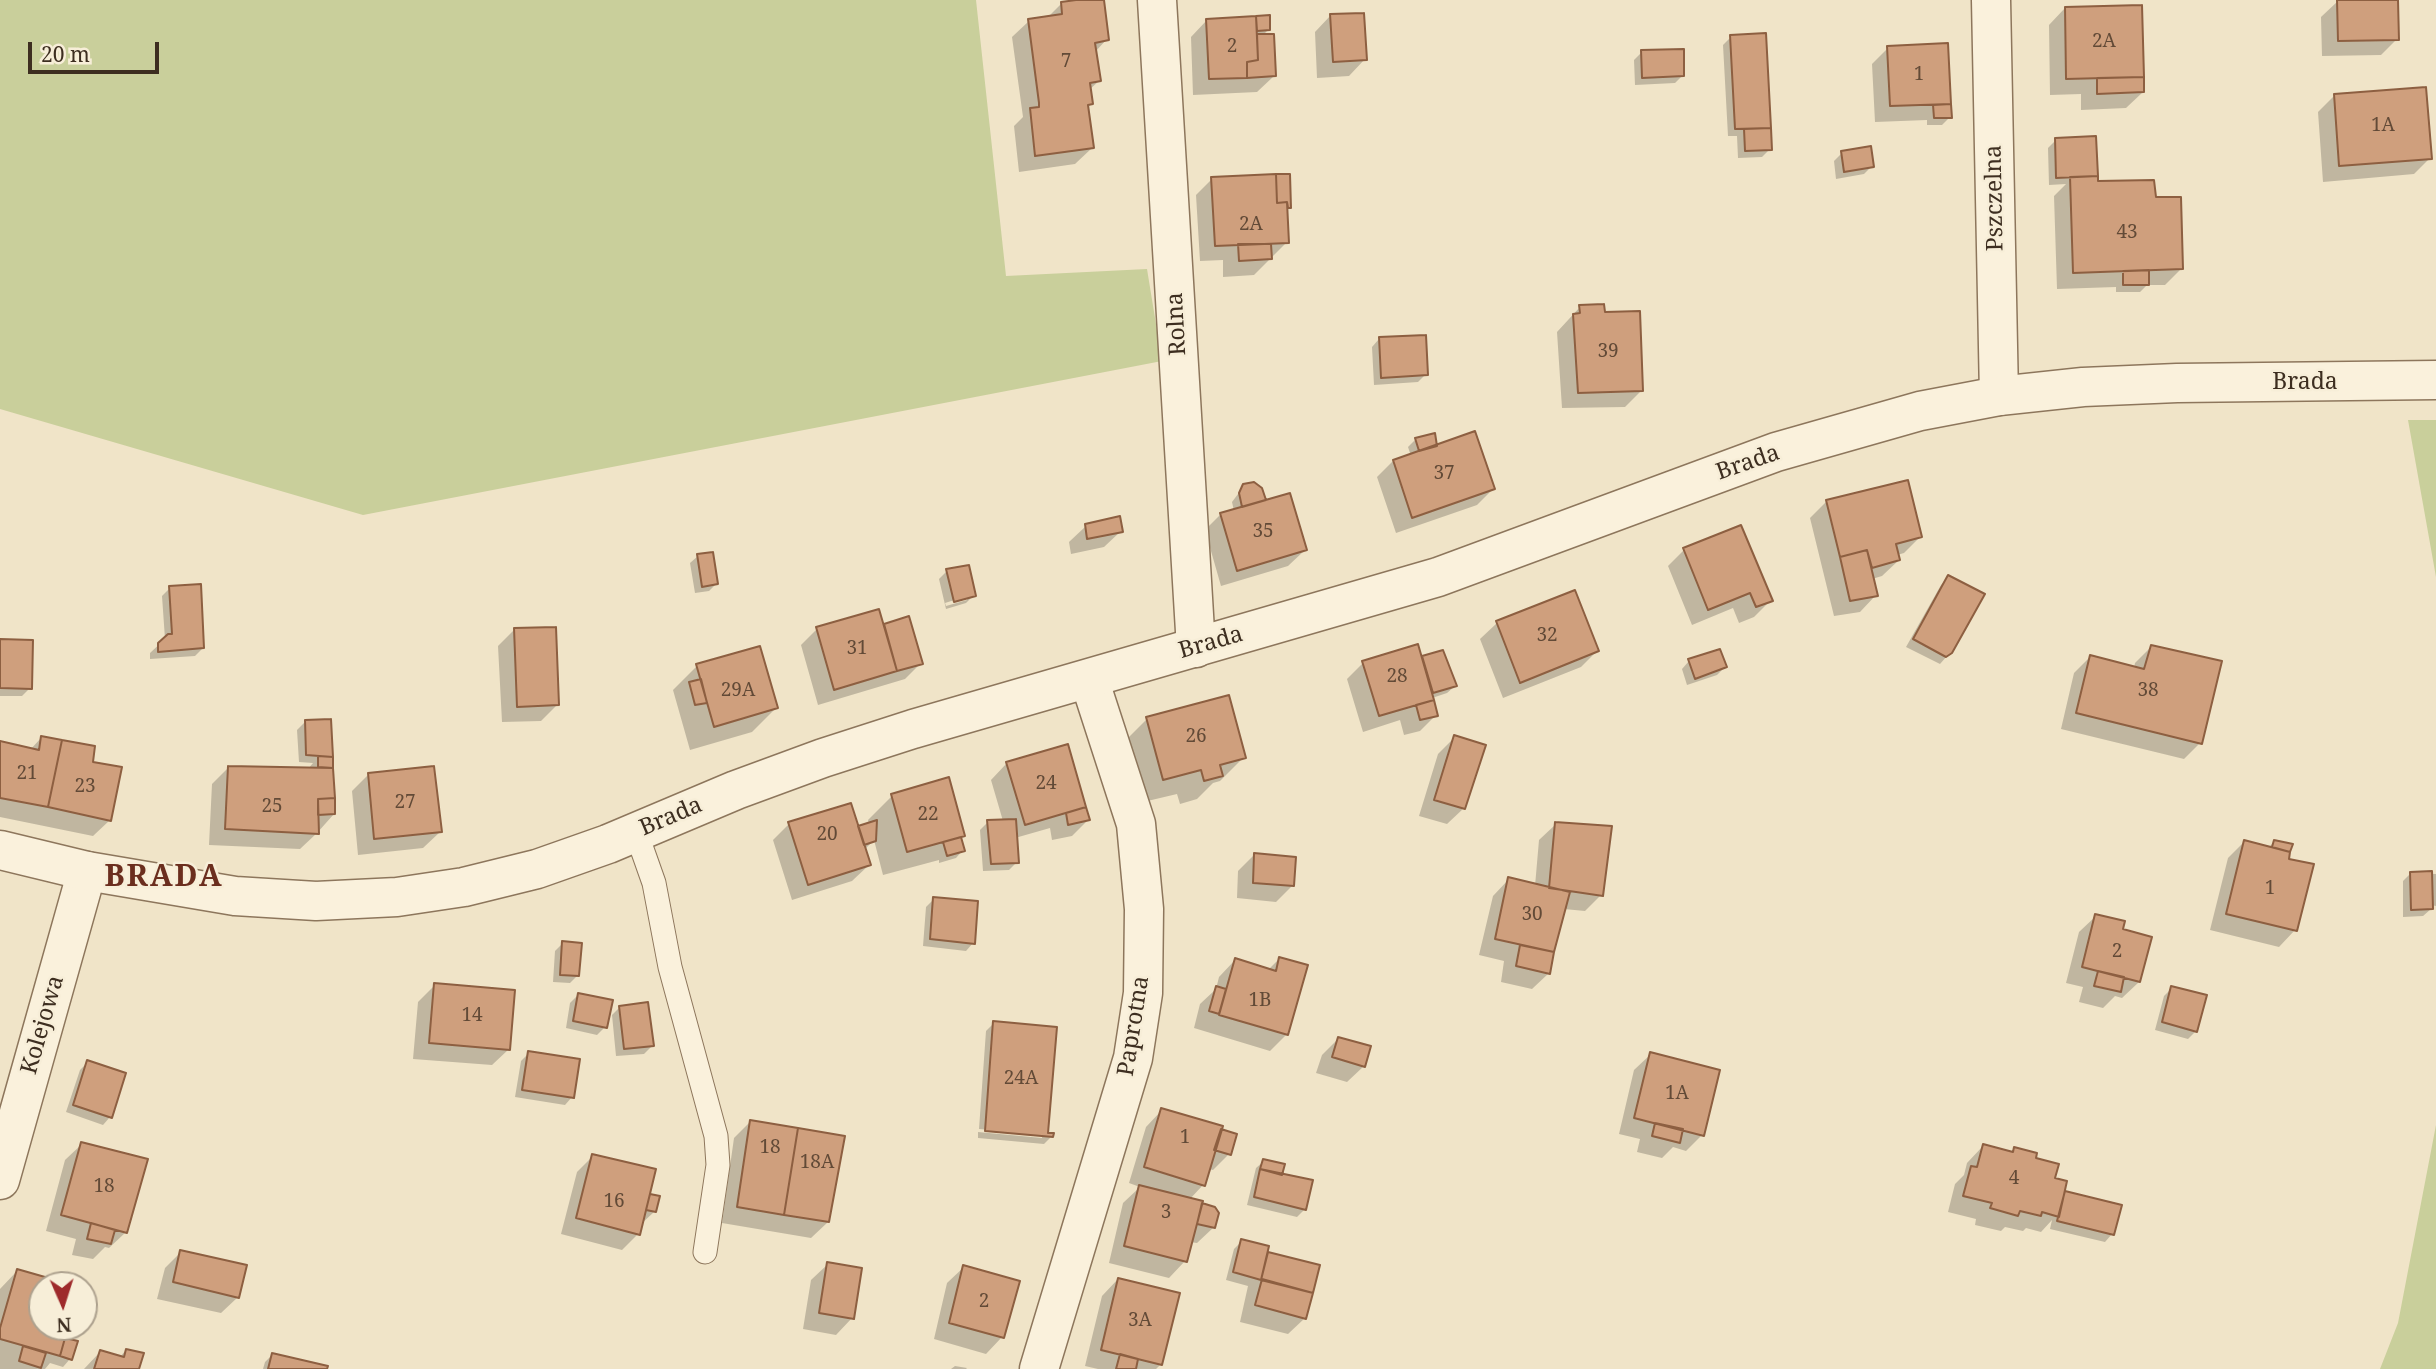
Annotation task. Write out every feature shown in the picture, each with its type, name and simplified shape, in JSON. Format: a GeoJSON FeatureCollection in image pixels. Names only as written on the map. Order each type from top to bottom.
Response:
{"type":"FeatureCollection","features":[{"type":"Feature","properties":{"kind":"street","name":"Rolna"},"geometry":{"type":"LineString","coordinates":[[1157,0],[1196,648]]}},
{"type":"Feature","properties":{"kind":"street","name":"Pszczelna"},"geometry":{"type":"LineString","coordinates":[[1991,0],[1999,396]]}},
{"type":"Feature","properties":{"kind":"street","name":"Brada"},"geometry":{"type":"LineString","coordinates":[[0,850],[87,870],[235,896],[316,901],[397,897],[464,887],[537,869],[608,844],[736,790],[823,758],[914,729],[1438,577],[1776,452],[1920,411],[1999,396],[2083,387],[2177,383],[2432,380]]}},
{"type":"Feature","properties":{"kind":"street","name":"Paprotna"},"geometry":{"type":"LineString","coordinates":[[1039,1369],[1133,1058],[1143,993],[1144,909],[1136,824],[1088,679]]}},
{"type":"Feature","properties":{"kind":"street","name":"Kolejowa"},"geometry":{"type":"LineString","coordinates":[[0,1180],[87,870]]}},
{"type":"Feature","properties":{"kind":"lane"},"geometry":{"type":"LineString","coordinates":[[636,831],[654,883],[670,967],[716,1136],[718,1165],[705,1252]]}},
{"type":"Feature","properties":{"kind":"green space"},"geometry":{"type":"Polygon","coordinates":[[[0,0],[976,0],[1006,276],[1147,269],[1162,361],[363,515],[0,409],[0,0]]]}},
{"type":"Feature","properties":{"kind":"green space"},"geometry":{"type":"Polygon","coordinates":[[[2408,420],[2436,420],[2436,577],[2408,420]]]}},
{"type":"Feature","properties":{"kind":"green space"},"geometry":{"type":"Polygon","coordinates":[[[2436,1125],[2436,1369],[2380,1369],[2398,1323],[2436,1125]]]}},
{"type":"Feature","properties":{"kind":"building"},"geometry":{"type":"Polygon","coordinates":[[[1104,0],[1109,40],[1095,43],[1101,81],[1090,83],[1093,104],[1088,105],[1094,148],[1035,156],[1030,108],[1039,107],[1039,103],[1028,19],[1062,14],[1061,2],[1104,0]]]}},
{"type":"Feature","properties":{"kind":"building"},"geometry":{"type":"Polygon","coordinates":[[[2337,0],[2398,0],[2399,40],[2338,41],[2337,0]]]}},
{"type":"Feature","properties":{"kind":"building"},"geometry":{"type":"Polygon","coordinates":[[[2142,5],[2144,77],[2066,79],[2065,7],[2142,5]]]}},
{"type":"Feature","properties":{"kind":"building"},"geometry":{"type":"Polygon","coordinates":[[[1364,13],[1367,60],[1333,62],[1330,14],[1364,13]]]}},
{"type":"Feature","properties":{"kind":"building"},"geometry":{"type":"Polygon","coordinates":[[[1270,15],[1270,30],[1257,31],[1256,16],[1270,15]]]}},
{"type":"Feature","properties":{"kind":"building"},"geometry":{"type":"Polygon","coordinates":[[[1256,16],[1258,60],[1247,62],[1247,78],[1209,79],[1206,19],[1256,16]]]}},
{"type":"Feature","properties":{"kind":"building"},"geometry":{"type":"Polygon","coordinates":[[[1766,33],[1771,128],[1735,129],[1730,35],[1766,33]]]}},
{"type":"Feature","properties":{"kind":"building"},"geometry":{"type":"Polygon","coordinates":[[[1257,34],[1274,34],[1276,76],[1247,78],[1247,62],[1258,60],[1257,34]]]}},
{"type":"Feature","properties":{"kind":"building"},"geometry":{"type":"Polygon","coordinates":[[[1948,43],[1951,104],[1890,106],[1887,46],[1948,43]]]}},
{"type":"Feature","properties":{"kind":"building"},"geometry":{"type":"Polygon","coordinates":[[[1684,49],[1684,76],[1642,78],[1641,50],[1684,49]]]}},
{"type":"Feature","properties":{"kind":"building"},"geometry":{"type":"Polygon","coordinates":[[[2144,77],[2144,92],[2097,94],[2097,78],[2144,77]]]}},
{"type":"Feature","properties":{"kind":"building"},"geometry":{"type":"Polygon","coordinates":[[[2426,87],[2432,159],[2339,166],[2334,94],[2426,87]]]}},
{"type":"Feature","properties":{"kind":"building"},"geometry":{"type":"Polygon","coordinates":[[[1951,104],[1952,118],[1934,118],[1933,105],[1951,104]]]}},
{"type":"Feature","properties":{"kind":"building"},"geometry":{"type":"Polygon","coordinates":[[[1771,128],[1772,150],[1745,151],[1744,129],[1771,128]]]}},
{"type":"Feature","properties":{"kind":"building"},"geometry":{"type":"Polygon","coordinates":[[[2096,136],[2098,176],[2056,178],[2055,138],[2096,136]]]}},
{"type":"Feature","properties":{"kind":"building"},"geometry":{"type":"Polygon","coordinates":[[[1871,146],[1874,167],[1844,172],[1841,151],[1871,146]]]}},
{"type":"Feature","properties":{"kind":"building"},"geometry":{"type":"Polygon","coordinates":[[[1276,174],[1290,174],[1291,208],[1288,208],[1287,202],[1277,203],[1276,174]]]}},
{"type":"Feature","properties":{"kind":"building"},"geometry":{"type":"Polygon","coordinates":[[[1276,174],[1277,203],[1287,202],[1289,243],[1215,246],[1211,177],[1276,174]]]}},
{"type":"Feature","properties":{"kind":"building"},"geometry":{"type":"Polygon","coordinates":[[[2098,176],[2098,181],[2154,180],[2156,197],[2181,197],[2183,269],[2073,273],[2070,177],[2098,176]]]}},
{"type":"Feature","properties":{"kind":"building"},"geometry":{"type":"Polygon","coordinates":[[[1238,244],[1271,244],[1272,259],[1239,261],[1238,244]]]}},
{"type":"Feature","properties":{"kind":"building"},"geometry":{"type":"Polygon","coordinates":[[[2149,270],[2149,285],[2123,285],[2123,271],[2149,270]]]}},
{"type":"Feature","properties":{"kind":"building"},"geometry":{"type":"Polygon","coordinates":[[[1604,304],[1605,312],[1640,311],[1643,391],[1578,393],[1573,314],[1580,313],[1579,305],[1604,304]]]}},
{"type":"Feature","properties":{"kind":"building"},"geometry":{"type":"Polygon","coordinates":[[[1426,335],[1428,375],[1381,378],[1379,337],[1426,335]]]}},
{"type":"Feature","properties":{"kind":"building"},"geometry":{"type":"Polygon","coordinates":[[[1475,431],[1495,489],[1412,518],[1393,460],[1475,431]]]}},
{"type":"Feature","properties":{"kind":"building"},"geometry":{"type":"Polygon","coordinates":[[[1435,433],[1437,446],[1419,451],[1415,438],[1435,433]]]}},
{"type":"Feature","properties":{"kind":"building"},"geometry":{"type":"Polygon","coordinates":[[[1908,480],[1922,537],[1896,544],[1900,560],[1872,568],[1867,550],[1840,557],[1826,500],[1908,480]]]}},
{"type":"Feature","properties":{"kind":"building"},"geometry":{"type":"Polygon","coordinates":[[[1254,482],[1262,488],[1266,500],[1242,507],[1239,493],[1243,484],[1254,482]]]}},
{"type":"Feature","properties":{"kind":"building"},"geometry":{"type":"Polygon","coordinates":[[[1290,493],[1307,550],[1237,571],[1220,513],[1290,493]]]}},
{"type":"Feature","properties":{"kind":"building"},"geometry":{"type":"Polygon","coordinates":[[[1120,516],[1123,532],[1087,539],[1085,524],[1120,516]]]}},
{"type":"Feature","properties":{"kind":"building"},"geometry":{"type":"Polygon","coordinates":[[[1741,525],[1773,601],[1756,607],[1750,593],[1708,610],[1683,548],[1741,525]]]}},
{"type":"Feature","properties":{"kind":"building"},"geometry":{"type":"Polygon","coordinates":[[[1867,550],[1878,596],[1850,601],[1840,557],[1867,550]]]}},
{"type":"Feature","properties":{"kind":"building"},"geometry":{"type":"Polygon","coordinates":[[[713,552],[718,584],[702,587],[697,554],[713,552]]]}},
{"type":"Feature","properties":{"kind":"building"},"geometry":{"type":"Polygon","coordinates":[[[969,565],[976,596],[954,602],[946,569],[969,565]]]}},
{"type":"Feature","properties":{"kind":"building"},"geometry":{"type":"Polygon","coordinates":[[[1948,575],[1985,594],[1952,653],[1946,657],[1913,639],[1948,575]]]}},
{"type":"Feature","properties":{"kind":"building"},"geometry":{"type":"Polygon","coordinates":[[[201,584],[204,648],[158,652],[158,643],[168,634],[172,634],[169,586],[201,584]]]}},
{"type":"Feature","properties":{"kind":"building"},"geometry":{"type":"Polygon","coordinates":[[[1575,590],[1599,651],[1520,683],[1496,621],[1575,590]]]}},
{"type":"Feature","properties":{"kind":"building"},"geometry":{"type":"Polygon","coordinates":[[[879,609],[897,671],[834,690],[816,627],[879,609]]]}},
{"type":"Feature","properties":{"kind":"building"},"geometry":{"type":"Polygon","coordinates":[[[909,616],[923,664],[897,671],[884,624],[909,616]]]}},
{"type":"Feature","properties":{"kind":"building"},"geometry":{"type":"Polygon","coordinates":[[[556,627],[559,705],[517,707],[514,628],[556,627]]]}},
{"type":"Feature","properties":{"kind":"building"},"geometry":{"type":"Polygon","coordinates":[[[0,639],[33,640],[32,689],[0,688],[0,639]]]}},
{"type":"Feature","properties":{"kind":"building"},"geometry":{"type":"Polygon","coordinates":[[[1418,644],[1434,700],[1379,716],[1362,661],[1418,644]]]}},
{"type":"Feature","properties":{"kind":"building"},"geometry":{"type":"Polygon","coordinates":[[[2151,645],[2222,661],[2202,744],[2076,713],[2090,655],[2144,669],[2151,645]]]}},
{"type":"Feature","properties":{"kind":"building"},"geometry":{"type":"Polygon","coordinates":[[[760,646],[778,708],[714,727],[696,664],[760,646]]]}},
{"type":"Feature","properties":{"kind":"building"},"geometry":{"type":"Polygon","coordinates":[[[1720,649],[1727,667],[1695,679],[1688,659],[1720,649]]]}},
{"type":"Feature","properties":{"kind":"building"},"geometry":{"type":"Polygon","coordinates":[[[1443,650],[1457,686],[1433,693],[1422,656],[1443,650]]]}},
{"type":"Feature","properties":{"kind":"building"},"geometry":{"type":"Polygon","coordinates":[[[701,679],[707,703],[695,705],[689,682],[701,679]]]}},
{"type":"Feature","properties":{"kind":"building"},"geometry":{"type":"Polygon","coordinates":[[[1229,695],[1246,758],[1220,765],[1223,776],[1204,781],[1201,770],[1163,780],[1146,717],[1229,695]]]}},
{"type":"Feature","properties":{"kind":"building"},"geometry":{"type":"Polygon","coordinates":[[[1434,700],[1438,716],[1420,720],[1416,705],[1434,700]]]}},
{"type":"Feature","properties":{"kind":"building"},"geometry":{"type":"Polygon","coordinates":[[[331,719],[333,757],[306,755],[305,720],[331,719]]]}},
{"type":"Feature","properties":{"kind":"building"},"geometry":{"type":"Polygon","coordinates":[[[1454,735],[1486,745],[1465,809],[1434,800],[1454,735]]]}},
{"type":"Feature","properties":{"kind":"building"},"geometry":{"type":"Polygon","coordinates":[[[41,736],[62,740],[48,807],[0,798],[0,741],[39,750],[41,736]]]}},
{"type":"Feature","properties":{"kind":"building"},"geometry":{"type":"Polygon","coordinates":[[[62,740],[95,746],[93,762],[122,767],[111,821],[48,807],[62,740]]]}},
{"type":"Feature","properties":{"kind":"building"},"geometry":{"type":"Polygon","coordinates":[[[1068,744],[1086,807],[1025,825],[1006,762],[1068,744]]]}},
{"type":"Feature","properties":{"kind":"building"},"geometry":{"type":"Polygon","coordinates":[[[318,756],[333,757],[333,768],[318,767],[318,756]]]}},
{"type":"Feature","properties":{"kind":"building"},"geometry":{"type":"Polygon","coordinates":[[[228,766],[333,768],[335,798],[318,799],[319,834],[225,829],[228,766]]]}},
{"type":"Feature","properties":{"kind":"building"},"geometry":{"type":"Polygon","coordinates":[[[434,766],[442,832],[374,839],[368,773],[434,766]]]}},
{"type":"Feature","properties":{"kind":"building"},"geometry":{"type":"Polygon","coordinates":[[[949,777],[965,836],[907,852],[891,794],[949,777]]]}},
{"type":"Feature","properties":{"kind":"building"},"geometry":{"type":"Polygon","coordinates":[[[335,798],[335,814],[318,815],[318,799],[335,798]]]}},
{"type":"Feature","properties":{"kind":"building"},"geometry":{"type":"Polygon","coordinates":[[[851,803],[871,865],[808,885],[788,822],[851,803]]]}},
{"type":"Feature","properties":{"kind":"building"},"geometry":{"type":"Polygon","coordinates":[[[1086,807],[1090,820],[1068,825],[1066,813],[1086,807]]]}},
{"type":"Feature","properties":{"kind":"building"},"geometry":{"type":"Polygon","coordinates":[[[1016,819],[1019,863],[991,864],[987,820],[1016,819]]]}},
{"type":"Feature","properties":{"kind":"building"},"geometry":{"type":"Polygon","coordinates":[[[877,820],[876,841],[864,845],[858,826],[877,820]]]}},
{"type":"Feature","properties":{"kind":"building"},"geometry":{"type":"Polygon","coordinates":[[[1555,822],[1612,826],[1603,896],[1549,888],[1555,822]]]}},
{"type":"Feature","properties":{"kind":"building"},"geometry":{"type":"Polygon","coordinates":[[[961,837],[965,851],[947,856],[943,842],[961,837]]]}},
{"type":"Feature","properties":{"kind":"building"},"geometry":{"type":"Polygon","coordinates":[[[2244,840],[2290,852],[2289,859],[2314,864],[2297,931],[2226,914],[2244,840]]]}},
{"type":"Feature","properties":{"kind":"building"},"geometry":{"type":"Polygon","coordinates":[[[2274,840],[2293,844],[2290,852],[2272,847],[2274,840]]]}},
{"type":"Feature","properties":{"kind":"building"},"geometry":{"type":"Polygon","coordinates":[[[1254,853],[1296,857],[1294,886],[1253,883],[1254,853]]]}},
{"type":"Feature","properties":{"kind":"building"},"geometry":{"type":"Polygon","coordinates":[[[2432,871],[2433,909],[2411,910],[2410,872],[2432,871]]]}},
{"type":"Feature","properties":{"kind":"building"},"geometry":{"type":"Polygon","coordinates":[[[1508,877],[1570,892],[1554,952],[1495,939],[1508,877]]]}},
{"type":"Feature","properties":{"kind":"building"},"geometry":{"type":"Polygon","coordinates":[[[933,897],[978,901],[975,944],[930,939],[933,897]]]}},
{"type":"Feature","properties":{"kind":"building"},"geometry":{"type":"Polygon","coordinates":[[[2095,914],[2125,921],[2123,929],[2152,937],[2140,982],[2082,967],[2095,914]]]}},
{"type":"Feature","properties":{"kind":"building"},"geometry":{"type":"Polygon","coordinates":[[[562,941],[582,943],[579,976],[560,975],[562,941]]]}},
{"type":"Feature","properties":{"kind":"building"},"geometry":{"type":"Polygon","coordinates":[[[1520,945],[1554,952],[1550,974],[1516,966],[1520,945]]]}},
{"type":"Feature","properties":{"kind":"building"},"geometry":{"type":"Polygon","coordinates":[[[1279,957],[1308,965],[1288,1035],[1219,1015],[1235,958],[1276,971],[1279,957]]]}},
{"type":"Feature","properties":{"kind":"building"},"geometry":{"type":"Polygon","coordinates":[[[2098,971],[2124,977],[2121,992],[2094,986],[2098,971]]]}},
{"type":"Feature","properties":{"kind":"building"},"geometry":{"type":"Polygon","coordinates":[[[434,983],[515,990],[510,1050],[429,1043],[434,983]]]}},
{"type":"Feature","properties":{"kind":"building"},"geometry":{"type":"Polygon","coordinates":[[[1216,986],[1226,989],[1219,1014],[1209,1011],[1216,986]]]}},
{"type":"Feature","properties":{"kind":"building"},"geometry":{"type":"Polygon","coordinates":[[[2171,986],[2207,995],[2197,1032],[2162,1022],[2171,986]]]}},
{"type":"Feature","properties":{"kind":"building"},"geometry":{"type":"Polygon","coordinates":[[[578,993],[613,1000],[607,1028],[573,1021],[578,993]]]}},
{"type":"Feature","properties":{"kind":"building"},"geometry":{"type":"Polygon","coordinates":[[[648,1002],[654,1046],[624,1049],[619,1006],[648,1002]]]}},
{"type":"Feature","properties":{"kind":"building"},"geometry":{"type":"Polygon","coordinates":[[[993,1021],[1057,1027],[1048,1133],[1054,1133],[1053,1137],[985,1131],[993,1021]]]}},
{"type":"Feature","properties":{"kind":"building"},"geometry":{"type":"Polygon","coordinates":[[[1338,1037],[1371,1046],[1365,1067],[1332,1057],[1338,1037]]]}},
{"type":"Feature","properties":{"kind":"building"},"geometry":{"type":"Polygon","coordinates":[[[528,1051],[580,1059],[574,1098],[522,1090],[528,1051]]]}},
{"type":"Feature","properties":{"kind":"building"},"geometry":{"type":"Polygon","coordinates":[[[1650,1052],[1720,1070],[1704,1136],[1634,1118],[1650,1052]]]}},
{"type":"Feature","properties":{"kind":"building"},"geometry":{"type":"Polygon","coordinates":[[[87,1060],[126,1073],[112,1118],[73,1105],[87,1060]]]}},
{"type":"Feature","properties":{"kind":"building"},"geometry":{"type":"Polygon","coordinates":[[[1161,1108],[1223,1126],[1205,1186],[1144,1167],[1161,1108]]]}},
{"type":"Feature","properties":{"kind":"building"},"geometry":{"type":"Polygon","coordinates":[[[750,1120],[798,1128],[784,1215],[737,1207],[750,1120]]]}},
{"type":"Feature","properties":{"kind":"building"},"geometry":{"type":"Polygon","coordinates":[[[1655,1123],[1683,1129],[1680,1143],[1652,1136],[1655,1123]]]}},
{"type":"Feature","properties":{"kind":"building"},"geometry":{"type":"Polygon","coordinates":[[[798,1128],[845,1136],[829,1222],[784,1215],[798,1128]]]}},
{"type":"Feature","properties":{"kind":"building"},"geometry":{"type":"Polygon","coordinates":[[[1221,1129],[1237,1134],[1231,1155],[1214,1150],[1221,1129]]]}},
{"type":"Feature","properties":{"kind":"building"},"geometry":{"type":"Polygon","coordinates":[[[81,1142],[148,1159],[127,1233],[61,1215],[81,1142]]]}},
{"type":"Feature","properties":{"kind":"building"},"geometry":{"type":"Polygon","coordinates":[[[1983,1144],[2013,1152],[2014,1147],[2037,1153],[2036,1158],[2059,1164],[2055,1178],[2067,1181],[2059,1217],[2042,1212],[2041,1216],[2020,1211],[2018,1216],[1990,1208],[1992,1203],[1963,1196],[1971,1166],[1977,1167],[1983,1144]]]}},
{"type":"Feature","properties":{"kind":"building"},"geometry":{"type":"Polygon","coordinates":[[[592,1154],[656,1169],[640,1235],[576,1218],[592,1154]]]}},
{"type":"Feature","properties":{"kind":"building"},"geometry":{"type":"Polygon","coordinates":[[[1263,1159],[1285,1164],[1282,1175],[1260,1169],[1263,1159]]]}},
{"type":"Feature","properties":{"kind":"building"},"geometry":{"type":"Polygon","coordinates":[[[1260,1169],[1313,1180],[1306,1210],[1254,1197],[1260,1169]]]}},
{"type":"Feature","properties":{"kind":"building"},"geometry":{"type":"Polygon","coordinates":[[[1139,1185],[1203,1201],[1187,1262],[1124,1246],[1139,1185]]]}},
{"type":"Feature","properties":{"kind":"building"},"geometry":{"type":"Polygon","coordinates":[[[2065,1191],[2122,1205],[2114,1235],[2057,1221],[2065,1191]]]}},
{"type":"Feature","properties":{"kind":"building"},"geometry":{"type":"Polygon","coordinates":[[[650,1194],[660,1196],[656,1212],[646,1210],[650,1194]]]}},
{"type":"Feature","properties":{"kind":"building"},"geometry":{"type":"Polygon","coordinates":[[[1202,1203],[1215,1207],[1219,1213],[1215,1228],[1197,1224],[1202,1203]]]}},
{"type":"Feature","properties":{"kind":"building"},"geometry":{"type":"Polygon","coordinates":[[[91,1223],[115,1230],[111,1244],[87,1239],[91,1223]]]}},
{"type":"Feature","properties":{"kind":"building"},"geometry":{"type":"Polygon","coordinates":[[[1241,1239],[1269,1246],[1261,1280],[1233,1272],[1241,1239]]]}},
{"type":"Feature","properties":{"kind":"building"},"geometry":{"type":"Polygon","coordinates":[[[180,1250],[247,1265],[239,1298],[173,1282],[180,1250]]]}},
{"type":"Feature","properties":{"kind":"building"},"geometry":{"type":"Polygon","coordinates":[[[1268,1252],[1320,1265],[1313,1293],[1261,1280],[1268,1252]]]}},
{"type":"Feature","properties":{"kind":"building"},"geometry":{"type":"Polygon","coordinates":[[[827,1262],[862,1268],[854,1319],[819,1313],[827,1262]]]}},
{"type":"Feature","properties":{"kind":"building"},"geometry":{"type":"Polygon","coordinates":[[[963,1265],[1020,1281],[1004,1338],[949,1323],[963,1265]]]}},
{"type":"Feature","properties":{"kind":"building"},"geometry":{"type":"Polygon","coordinates":[[[17,1269],[28,1272],[28,1341],[64,1341],[60,1356],[0,1339],[0,1328],[17,1269]]]}},
{"type":"Feature","properties":{"kind":"building"},"geometry":{"type":"Polygon","coordinates":[[[1118,1278],[1180,1293],[1162,1365],[1101,1350],[1118,1278]]]}},
{"type":"Feature","properties":{"kind":"building"},"geometry":{"type":"Polygon","coordinates":[[[1262,1279],[1313,1293],[1306,1319],[1255,1305],[1262,1279]]]}},
{"type":"Feature","properties":{"kind":"building"},"geometry":{"type":"Polygon","coordinates":[[[64,1341],[78,1341],[72,1360],[60,1356],[64,1341]]]}},
{"type":"Feature","properties":{"kind":"building"},"geometry":{"type":"Polygon","coordinates":[[[23,1346],[46,1353],[41,1368],[19,1361],[23,1346]]]}},
{"type":"Feature","properties":{"kind":"building"},"geometry":{"type":"Polygon","coordinates":[[[126,1349],[144,1353],[139,1369],[94,1369],[100,1350],[124,1357],[126,1349]]]}},
{"type":"Feature","properties":{"kind":"building"},"geometry":{"type":"Polygon","coordinates":[[[272,1353],[328,1366],[327,1369],[268,1369],[272,1353]]]}},
{"type":"Feature","properties":{"kind":"building"},"geometry":{"type":"Polygon","coordinates":[[[1120,1354],[1138,1359],[1136,1369],[1116,1369],[1120,1354]]]}},
{"type":"Feature","properties":{"kind":"district","name":"BRADA"},"geometry":{"type":"Point","coordinates":[164,877]}}]}
